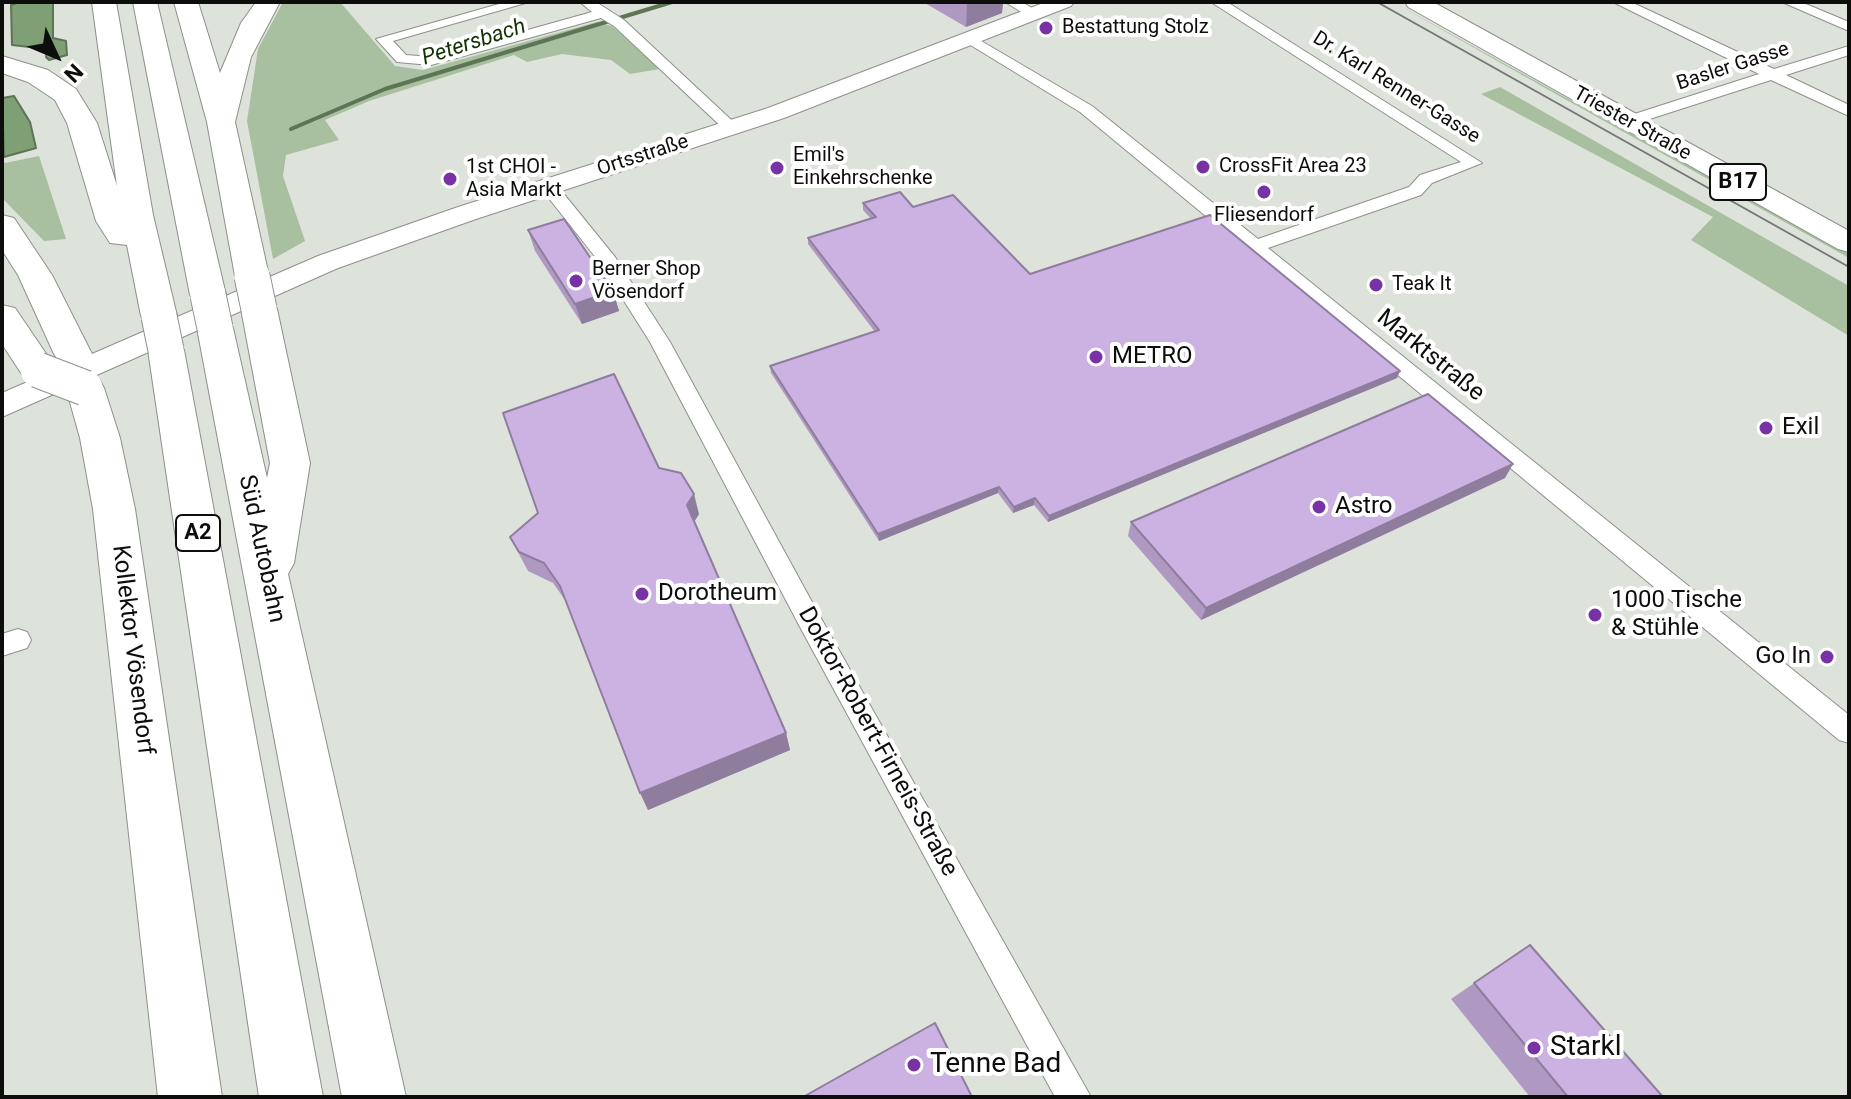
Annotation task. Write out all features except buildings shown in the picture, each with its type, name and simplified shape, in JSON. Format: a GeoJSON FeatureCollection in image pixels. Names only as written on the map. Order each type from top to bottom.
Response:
{"type":"FeatureCollection","features":[{"type":"Feature","properties":{"kind":"highway","name":"A2"},"geometry":{"type":"LineString","coordinates":[[104,2],[147,272],[162,333],[291,1097]]}},
{"type":"Feature","properties":{"kind":"highway","name":"Süd Autobahn"},"geometry":{"type":"LineString","coordinates":[[145,2],[374,1097]]}},
{"type":"Feature","properties":{"kind":"highway"},"geometry":{"type":"LineString","coordinates":[[186,2],[221,122],[290,463],[268,585]]}},
{"type":"Feature","properties":{"kind":"highway"},"geometry":{"type":"LineString","coordinates":[[221,122],[238,57],[268,2]]}},
{"type":"Feature","properties":{"kind":"highway"},"geometry":{"type":"LineString","coordinates":[[2,64],[55,85],[75,108],[112,221],[147,272]]}},
{"type":"Feature","properties":{"kind":"highway"},"geometry":{"type":"LineString","coordinates":[[2,75],[38,76]]}},
{"type":"Feature","properties":{"kind":"highway","name":"Kollektor Vösendorf"},"geometry":{"type":"LineString","coordinates":[[2,225],[35,275],[79,371],[100,438],[114,509],[190,1097]]}},
{"type":"Feature","properties":{"kind":"highway"},"geometry":{"type":"LineString","coordinates":[[2,268],[79,371]]}},
{"type":"Feature","properties":{"kind":"highway"},"geometry":{"type":"LineString","coordinates":[[2,316],[38,370],[79,371]]}},
{"type":"Feature","properties":{"kind":"main road","name":"Ortsstraße"},"geometry":{"type":"LineString","coordinates":[[2,406],[283,280],[392,238],[732,128],[1064,2]]}},
{"type":"Feature","properties":{"kind":"main road","name":"Triester Straße"},"geometry":{"type":"LineString","coordinates":[[1416,2],[1849,243]]}},
{"type":"Feature","properties":{"kind":"street"},"geometry":{"type":"LineString","coordinates":[[522,2],[383,39],[402,59],[431,61],[611,18]]}},
{"type":"Feature","properties":{"kind":"street"},"geometry":{"type":"LineString","coordinates":[[586,2],[611,18],[732,128]]}},
{"type":"Feature","properties":{"kind":"street"},"geometry":{"type":"LineString","coordinates":[[1012,2],[1033,13]]}},
{"type":"Feature","properties":{"kind":"street","name":"Dr. Karl Renner-Gasse"},"geometry":{"type":"LineString","coordinates":[[1218,2],[1474,163],[1426,179],[1415,191],[1256,246]]}},
{"type":"Feature","properties":{"kind":"street"},"geometry":{"type":"LineString","coordinates":[[1620,2],[1849,111]]}},
{"type":"Feature","properties":{"kind":"street"},"geometry":{"type":"LineString","coordinates":[[1789,2],[1849,27]]}},
{"type":"Feature","properties":{"kind":"street","name":"Marktstraße"},"geometry":{"type":"LineString","coordinates":[[966,38],[1086,109],[1849,731]]}},
{"type":"Feature","properties":{"kind":"street","name":"Basler Gasse"},"geometry":{"type":"LineString","coordinates":[[1628,121],[1849,50]]}},
{"type":"Feature","properties":{"kind":"street","name":"Doktor-Robert-Firneis-Straße"},"geometry":{"type":"LineString","coordinates":[[549,187],[608,261],[660,342],[809,620],[1074,1097]]}},
{"type":"Feature","properties":{"kind":"shaded area"},"geometry":{"type":"Polygon","coordinates":[[[53,2],[53,38],[66,41],[67,55],[49,60],[46,57],[47,49],[12,45],[11,5],[53,2]]]}},
{"type":"Feature","properties":{"kind":"shaded area"},"geometry":{"type":"Polygon","coordinates":[[[283,2],[340,2],[395,66],[423,70],[597,22],[612,26],[660,69],[630,74],[611,60],[562,54],[527,62],[514,55],[369,101],[325,120],[339,140],[286,155],[283,176],[305,241],[273,259],[247,121],[258,49],[283,2]]]}},
{"type":"Feature","properties":{"kind":"shaded area"},"geometry":{"type":"Polygon","coordinates":[[[1393,2],[1849,254],[1849,258],[1563,98],[1393,2]]]}},
{"type":"Feature","properties":{"kind":"shaded area"},"geometry":{"type":"Polygon","coordinates":[[[1500,87],[1849,286],[1849,336],[1691,240],[1713,217],[1481,94],[1500,87]]]}},
{"type":"Feature","properties":{"kind":"shaded area"},"geometry":{"type":"Polygon","coordinates":[[[14,96],[30,122],[36,148],[4,157],[2,98],[14,96]]]}},
{"type":"Feature","properties":{"kind":"shaded area"},"geometry":{"type":"Polygon","coordinates":[[[39,156],[66,239],[44,241],[2,198],[2,161],[39,156]]]}},
{"type":"Feature","properties":{"kind":"waterway","name":"Petersbach"},"geometry":{"type":"LineString","coordinates":[[291,129],[385,89],[672,2]]}},
{"type":"Feature","properties":{"kind":"tram line"},"geometry":{"type":"LineString","coordinates":[[1377,2],[1849,267]]}},
{"type":"Feature","properties":{"kind":"place","name":"Bestattung Stolz"},"geometry":{"type":"Point","coordinates":[1046,28]}},
{"type":"Feature","properties":{"kind":"place","name":"CrossFit Area 23"},"geometry":{"type":"Point","coordinates":[1203,167]}},
{"type":"Feature","properties":{"kind":"place","name":"Emil's Einkehrschenke"},"geometry":{"type":"Point","coordinates":[777,168]}},
{"type":"Feature","properties":{"kind":"place","name":"1st CHOI - Asia Markt"},"geometry":{"type":"Point","coordinates":[450,179]}},
{"type":"Feature","properties":{"kind":"place","name":"Fliesendorf"},"geometry":{"type":"Point","coordinates":[1264,192]}},
{"type":"Feature","properties":{"kind":"place","name":"Berner Shop Vösendorf"},"geometry":{"type":"Point","coordinates":[576,281]}},
{"type":"Feature","properties":{"kind":"place","name":"Teak It"},"geometry":{"type":"Point","coordinates":[1376,285]}},
{"type":"Feature","properties":{"kind":"place","name":"METRO"},"geometry":{"type":"Point","coordinates":[1096,357]}},
{"type":"Feature","properties":{"kind":"place","name":"Exil"},"geometry":{"type":"Point","coordinates":[1766,428]}},
{"type":"Feature","properties":{"kind":"place","name":"Astro"},"geometry":{"type":"Point","coordinates":[1319,507]}},
{"type":"Feature","properties":{"kind":"place","name":"Dorotheum"},"geometry":{"type":"Point","coordinates":[642,594]}},
{"type":"Feature","properties":{"kind":"place","name":"1000 Tische & Stühle"},"geometry":{"type":"Point","coordinates":[1595,615]}},
{"type":"Feature","properties":{"kind":"place","name":"Go In"},"geometry":{"type":"Point","coordinates":[1827,657]}},
{"type":"Feature","properties":{"kind":"place","name":"Starkl"},"geometry":{"type":"Point","coordinates":[1534,1048]}},
{"type":"Feature","properties":{"kind":"place","name":"Tenne Bad"},"geometry":{"type":"Point","coordinates":[914,1065]}}]}
